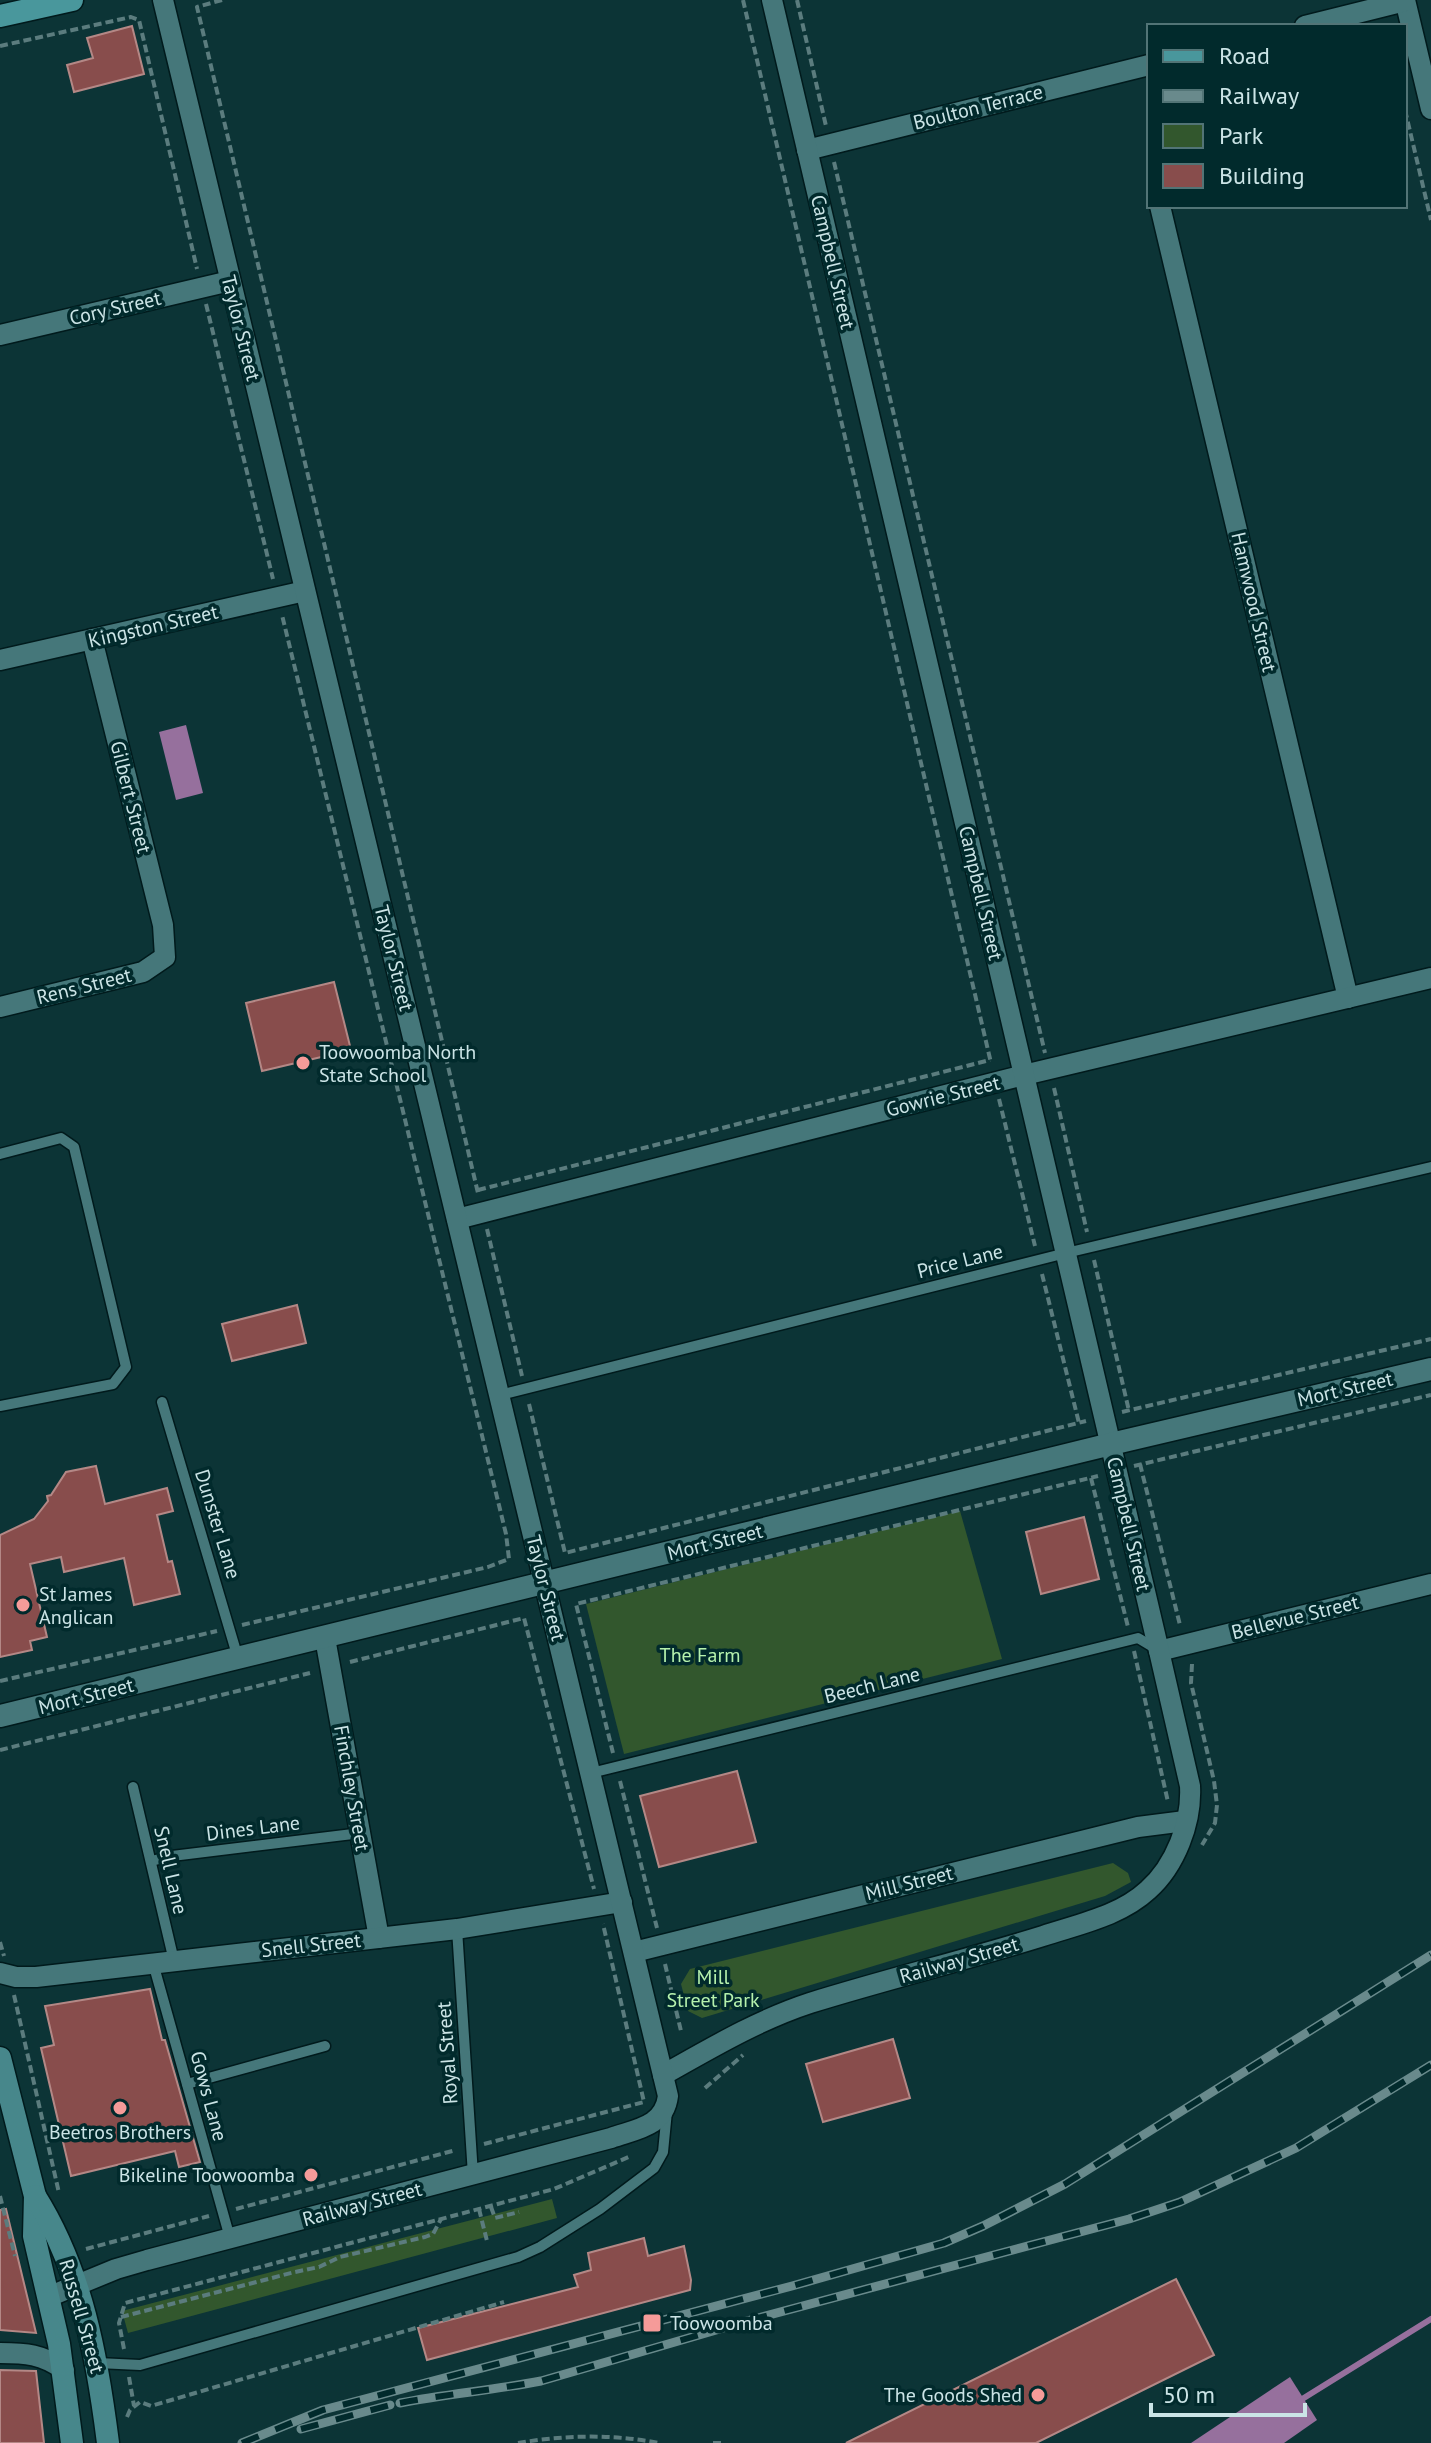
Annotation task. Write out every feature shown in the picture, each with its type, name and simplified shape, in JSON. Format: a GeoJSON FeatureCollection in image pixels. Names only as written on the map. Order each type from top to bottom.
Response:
{"type":"FeatureCollection","features":[{"type":"Feature","properties":{"kind":"main road"},"geometry":{"type":"LineString","coordinates":[[0,16],[72,0]]}},
{"type":"Feature","properties":{"kind":"main road","name":"Russell Street"},"geometry":{"type":"LineString","coordinates":[[0,2058],[35,2196],[34,2236],[64,2370],[72,2443]]}},
{"type":"Feature","properties":{"kind":"main road","name":"Russell Street"},"geometry":{"type":"LineString","coordinates":[[35,2196],[54,2226],[76,2284],[98,2363],[108,2443]]}},
{"type":"Feature","properties":{"kind":"street","name":"Taylor Street"},"geometry":{"type":"LineString","coordinates":[[163,0],[634,1952],[667,2102]]}},
{"type":"Feature","properties":{"kind":"street","name":"Campbell Street"},"geometry":{"type":"LineString","coordinates":[[772,0],[1190,1786]]}},
{"type":"Feature","properties":{"kind":"street"},"geometry":{"type":"LineString","coordinates":[[1313,24],[1405,1],[1431,109]]}},
{"type":"Feature","properties":{"kind":"street","name":"Boulton Terrace"},"geometry":{"type":"LineString","coordinates":[[807,150],[1147,65]]}},
{"type":"Feature","properties":{"kind":"street","name":"Hamwood Street"},"geometry":{"type":"LineString","coordinates":[[1160,208],[1348,998]]}},
{"type":"Feature","properties":{"kind":"street","name":"Cory Street"},"geometry":{"type":"LineString","coordinates":[[0,335],[230,281]]}},
{"type":"Feature","properties":{"kind":"street","name":"Kingston Street"},"geometry":{"type":"LineString","coordinates":[[0,660],[305,591]]}},
{"type":"Feature","properties":{"kind":"street","name":"Gilbert Street"},"geometry":{"type":"LineString","coordinates":[[92,639],[163,925],[165,957]]}},
{"type":"Feature","properties":{"kind":"street","name":"Rens Street"},"geometry":{"type":"LineString","coordinates":[[0,1007],[143,972],[165,957]]}},
{"type":"Feature","properties":{"kind":"street","name":"Gowrie Street"},"geometry":{"type":"LineString","coordinates":[[457,1219],[995,1082],[1431,978]]}},
{"type":"Feature","properties":{"kind":"street","name":"Mort Street"},"geometry":{"type":"LineString","coordinates":[[0,1716],[1111,1444],[1431,1369]]}},
{"type":"Feature","properties":{"kind":"street","name":"Bellevue Street"},"geometry":{"type":"LineString","coordinates":[[1159,1651],[1431,1584]]}},
{"type":"Feature","properties":{"kind":"street","name":"Finchley Street"},"geometry":{"type":"LineString","coordinates":[[325,1638],[379,1938]]}},
{"type":"Feature","properties":{"kind":"street","name":"Railway Street"},"geometry":{"type":"LineString","coordinates":[[663,2075],[729,2037],[808,2004],[1114,1912],[1149,1890],[1179,1846],[1191,1803],[1190,1786]]}},
{"type":"Feature","properties":{"kind":"street","name":"Mill Street"},"geometry":{"type":"LineString","coordinates":[[634,1952],[1138,1827],[1185,1821]]}},
{"type":"Feature","properties":{"kind":"street","name":"Snell Street"},"geometry":{"type":"LineString","coordinates":[[6,1981],[16,1977],[457,1929],[622,1902]]}},
{"type":"Feature","properties":{"kind":"street","name":"Railway Street"},"geometry":{"type":"LineString","coordinates":[[48,2297],[147,2260],[563,2152],[652,2124],[661,2117],[667,2102]]}},
{"type":"Feature","properties":{"kind":"street"},"geometry":{"type":"LineString","coordinates":[[0,2353],[37,2355],[64,2370]]}},
{"type":"Feature","properties":{"kind":"lane"},"geometry":{"type":"LineString","coordinates":[[0,1154],[61,1138],[74,1147],[126,1367],[113,1384],[0,1406]]}},
{"type":"Feature","properties":{"kind":"lane","name":"Price Lane"},"geometry":{"type":"LineString","coordinates":[[500,1395],[1066,1253],[1431,1167]]}},
{"type":"Feature","properties":{"kind":"lane","name":"Dunster Lane"},"geometry":{"type":"LineString","coordinates":[[162,1402],[238,1658]]}},
{"type":"Feature","properties":{"kind":"lane","name":"Beech Lane"},"geometry":{"type":"LineString","coordinates":[[591,1773],[1138,1638],[1159,1651]]}},
{"type":"Feature","properties":{"kind":"lane","name":"Snell Lane"},"geometry":{"type":"LineString","coordinates":[[133,1787],[151,1861],[164,1962]]}},
{"type":"Feature","properties":{"kind":"lane","name":"Dines Lane"},"geometry":{"type":"LineString","coordinates":[[151,1861],[361,1833]]}},
{"type":"Feature","properties":{"kind":"lane","name":"Royal Street"},"geometry":{"type":"LineString","coordinates":[[457,1929],[473,2175]]}},
{"type":"Feature","properties":{"kind":"lane","name":"Gows Lane"},"geometry":{"type":"LineString","coordinates":[[164,1962],[187,2084],[230,2239]]}},
{"type":"Feature","properties":{"kind":"lane"},"geometry":{"type":"LineString","coordinates":[[187,2084],[325,2046]]}},
{"type":"Feature","properties":{"kind":"lane"},"geometry":{"type":"LineString","coordinates":[[98,2363],[140,2365],[489,2266],[540,2247],[600,2209],[654,2168],[663,2152],[667,2102]]}},
{"type":"Feature","properties":{"kind":"path"},"geometry":{"type":"LineString","coordinates":[[222,0],[197,7],[565,1553],[1104,1416],[1431,1339]]}},
{"type":"Feature","properties":{"kind":"path"},"geometry":{"type":"LineString","coordinates":[[743,0],[995,1082],[1079,1423]]}},
{"type":"Feature","properties":{"kind":"path"},"geometry":{"type":"LineString","coordinates":[[797,0],[1129,1411]]}},
{"type":"Feature","properties":{"kind":"path"},"geometry":{"type":"LineString","coordinates":[[0,46],[131,17],[139,20],[506,1534],[509,1559],[488,1567],[0,1681]]}},
{"type":"Feature","properties":{"kind":"path"},"geometry":{"type":"LineString","coordinates":[[1407,118],[1431,220]]}},
{"type":"Feature","properties":{"kind":"path"},"geometry":{"type":"LineString","coordinates":[[478,1190],[990,1060]]}},
{"type":"Feature","properties":{"kind":"path"},"geometry":{"type":"LineString","coordinates":[[681,2031],[576,1604],[1431,1395]]}},
{"type":"Feature","properties":{"kind":"path"},"geometry":{"type":"LineString","coordinates":[[0,1750],[524,1618],[598,1906],[644,2102],[87,2249],[75,2243]]}},
{"type":"Feature","properties":{"kind":"path"},"geometry":{"type":"LineString","coordinates":[[6,1981],[14,1999],[61,2198]]}},
{"type":"Feature","properties":{"kind":"path"},"geometry":{"type":"LineString","coordinates":[[14,1999],[25,1998]]}},
{"type":"Feature","properties":{"kind":"path"},"geometry":{"type":"LineString","coordinates":[[134,2406],[119,2323],[125,2303],[554,2189],[631,2156]]}},
{"type":"Feature","properties":{"kind":"path"},"geometry":{"type":"LineString","coordinates":[[0,2196],[17,2266]]}},
{"type":"Feature","properties":{"kind":"path"},"geometry":{"type":"LineString","coordinates":[[491,2206],[495,2218],[519,2212]]}},
{"type":"Feature","properties":{"kind":"path"},"geometry":{"type":"LineString","coordinates":[[479,2209],[487,2241]]}},
{"type":"Feature","properties":{"kind":"path"},"geometry":{"type":"LineString","coordinates":[[121,2317],[309,2271],[340,2257],[425,2237],[433,2234],[441,2219]]}},
{"type":"Feature","properties":{"kind":"path"},"geometry":{"type":"LineString","coordinates":[[126,2421],[127,2414],[140,2402],[151,2406],[504,2302]]}},
{"type":"Feature","properties":{"kind":"path"},"geometry":{"type":"LineString","coordinates":[[518,2443],[576,2437],[659,2443]]}},
{"type":"Feature","properties":{"kind":"path"},"geometry":{"type":"LineString","coordinates":[[713,2443],[723,2443]]}},
{"type":"Feature","properties":{"kind":"green space","name":"The Farm"},"geometry":{"type":"Polygon","coordinates":[[[960,1511],[1002,1659],[624,1754],[586,1604],[960,1511]]]}},
{"type":"Feature","properties":{"kind":"green space","name":"Mill Street Park"},"geometry":{"type":"Polygon","coordinates":[[[1113,1863],[1128,1873],[1131,1882],[1105,1896],[702,2018],[688,2011],[681,1984],[690,1969],[1113,1863]]]}},
{"type":"Feature","properties":{"kind":"green space"},"geometry":{"type":"Polygon","coordinates":[[[552,2199],[557,2218],[128,2333],[122,2311],[552,2199]]]}},
{"type":"Feature","properties":{"kind":"shaded area"},"geometry":{"type":"Polygon","coordinates":[[[186,725],[203,793],[176,800],[159,732],[186,725]]]}},
{"type":"Feature","properties":{"kind":"shaded area"},"geometry":{"type":"Polygon","coordinates":[[[1290,2377],[1317,2420],[1284,2443],[1191,2443],[1290,2377]]]}},
{"type":"Feature","properties":{"kind":"building"},"geometry":{"type":"Polygon","coordinates":[[[132,26],[144,74],[74,92],[67,65],[93,58],[87,38],[132,26]]]}},
{"type":"Feature","properties":{"kind":"building"},"geometry":{"type":"Polygon","coordinates":[[[334,982],[351,1050],[262,1071],[246,1003],[334,982]]]}},
{"type":"Feature","properties":{"kind":"building"},"geometry":{"type":"Polygon","coordinates":[[[297,1305],[306,1343],[232,1361],[222,1324],[297,1305]]]}},
{"type":"Feature","properties":{"kind":"building"},"geometry":{"type":"Polygon","coordinates":[[[96,1466],[105,1504],[167,1488],[173,1511],[157,1515],[168,1562],[172,1561],[180,1594],[134,1605],[124,1558],[64,1572],[61,1557],[30,1564],[47,1637],[30,1641],[32,1650],[0,1657],[0,1535],[34,1519],[66,1472],[96,1466]]]}},
{"type":"Feature","properties":{"kind":"building"},"geometry":{"type":"Polygon","coordinates":[[[1084,1517],[1099,1579],[1041,1594],[1026,1532],[1084,1517]]]}},
{"type":"Feature","properties":{"kind":"building"},"geometry":{"type":"Polygon","coordinates":[[[737,1771],[756,1842],[659,1867],[640,1796],[737,1771]]]}},
{"type":"Feature","properties":{"kind":"building","name":"Beetros Brothers"},"geometry":{"type":"Polygon","coordinates":[[[150,1989],[162,2040],[165,2040],[200,2162],[179,2167],[175,2151],[71,2176],[41,2048],[54,2045],[45,2006],[150,1989]]]}},
{"type":"Feature","properties":{"kind":"building"},"geometry":{"type":"Polygon","coordinates":[[[893,2039],[910,2098],[823,2122],[806,2064],[893,2039]]]}},
{"type":"Feature","properties":{"kind":"building"},"geometry":{"type":"Polygon","coordinates":[[[6,2209],[36,2333],[0,2330],[0,2210],[6,2209]]]}},
{"type":"Feature","properties":{"kind":"building"},"geometry":{"type":"Polygon","coordinates":[[[644,2238],[648,2256],[684,2246],[690,2290],[427,2360],[418,2328],[578,2287],[574,2275],[591,2270],[588,2253],[644,2238]]]}},
{"type":"Feature","properties":{"kind":"building","name":"The Goods Shed"},"geometry":{"type":"Polygon","coordinates":[[[1176,2279],[1214,2355],[1036,2443],[846,2443],[1176,2279]]]}},
{"type":"Feature","properties":{"kind":"building"},"geometry":{"type":"Polygon","coordinates":[[[0,2370],[36,2371],[44,2443],[0,2443],[0,2370]]]}},
{"type":"Feature","properties":{"kind":"waterway"},"geometry":{"type":"LineString","coordinates":[[1299,2401],[1431,2319]]}},
{"type":"Feature","properties":{"kind":"railway"},"geometry":{"type":"LineString","coordinates":[[242,2443],[323,2410],[944,2243],[1065,2184],[1431,1955]]}},
{"type":"Feature","properties":{"kind":"railway"},"geometry":{"type":"LineString","coordinates":[[400,2403],[541,2381],[754,2319],[1129,2219],[1180,2202],[1296,2148],[1431,2065]]}},
{"type":"Feature","properties":{"kind":"railway"},"geometry":{"type":"LineString","coordinates":[[301,2429],[390,2405]]}},
{"type":"Feature","properties":{"kind":"place","name":"Toowoomba North State School"},"geometry":{"type":"Point","coordinates":[303,1063]}},
{"type":"Feature","properties":{"kind":"place","name":"St James Anglican"},"geometry":{"type":"Point","coordinates":[23,1605]}},
{"type":"Feature","properties":{"kind":"place","name":"Beetros Brothers"},"geometry":{"type":"Point","coordinates":[120,2108]}},
{"type":"Feature","properties":{"kind":"place","name":"Bikeline Toowoomba"},"geometry":{"type":"Point","coordinates":[311,2175]}},
{"type":"Feature","properties":{"kind":"place","name":"Toowoomba"},"geometry":{"type":"Point","coordinates":[652,2323]}},
{"type":"Feature","properties":{"kind":"place","name":"The Goods Shed"},"geometry":{"type":"Point","coordinates":[1038,2395]}}]}
